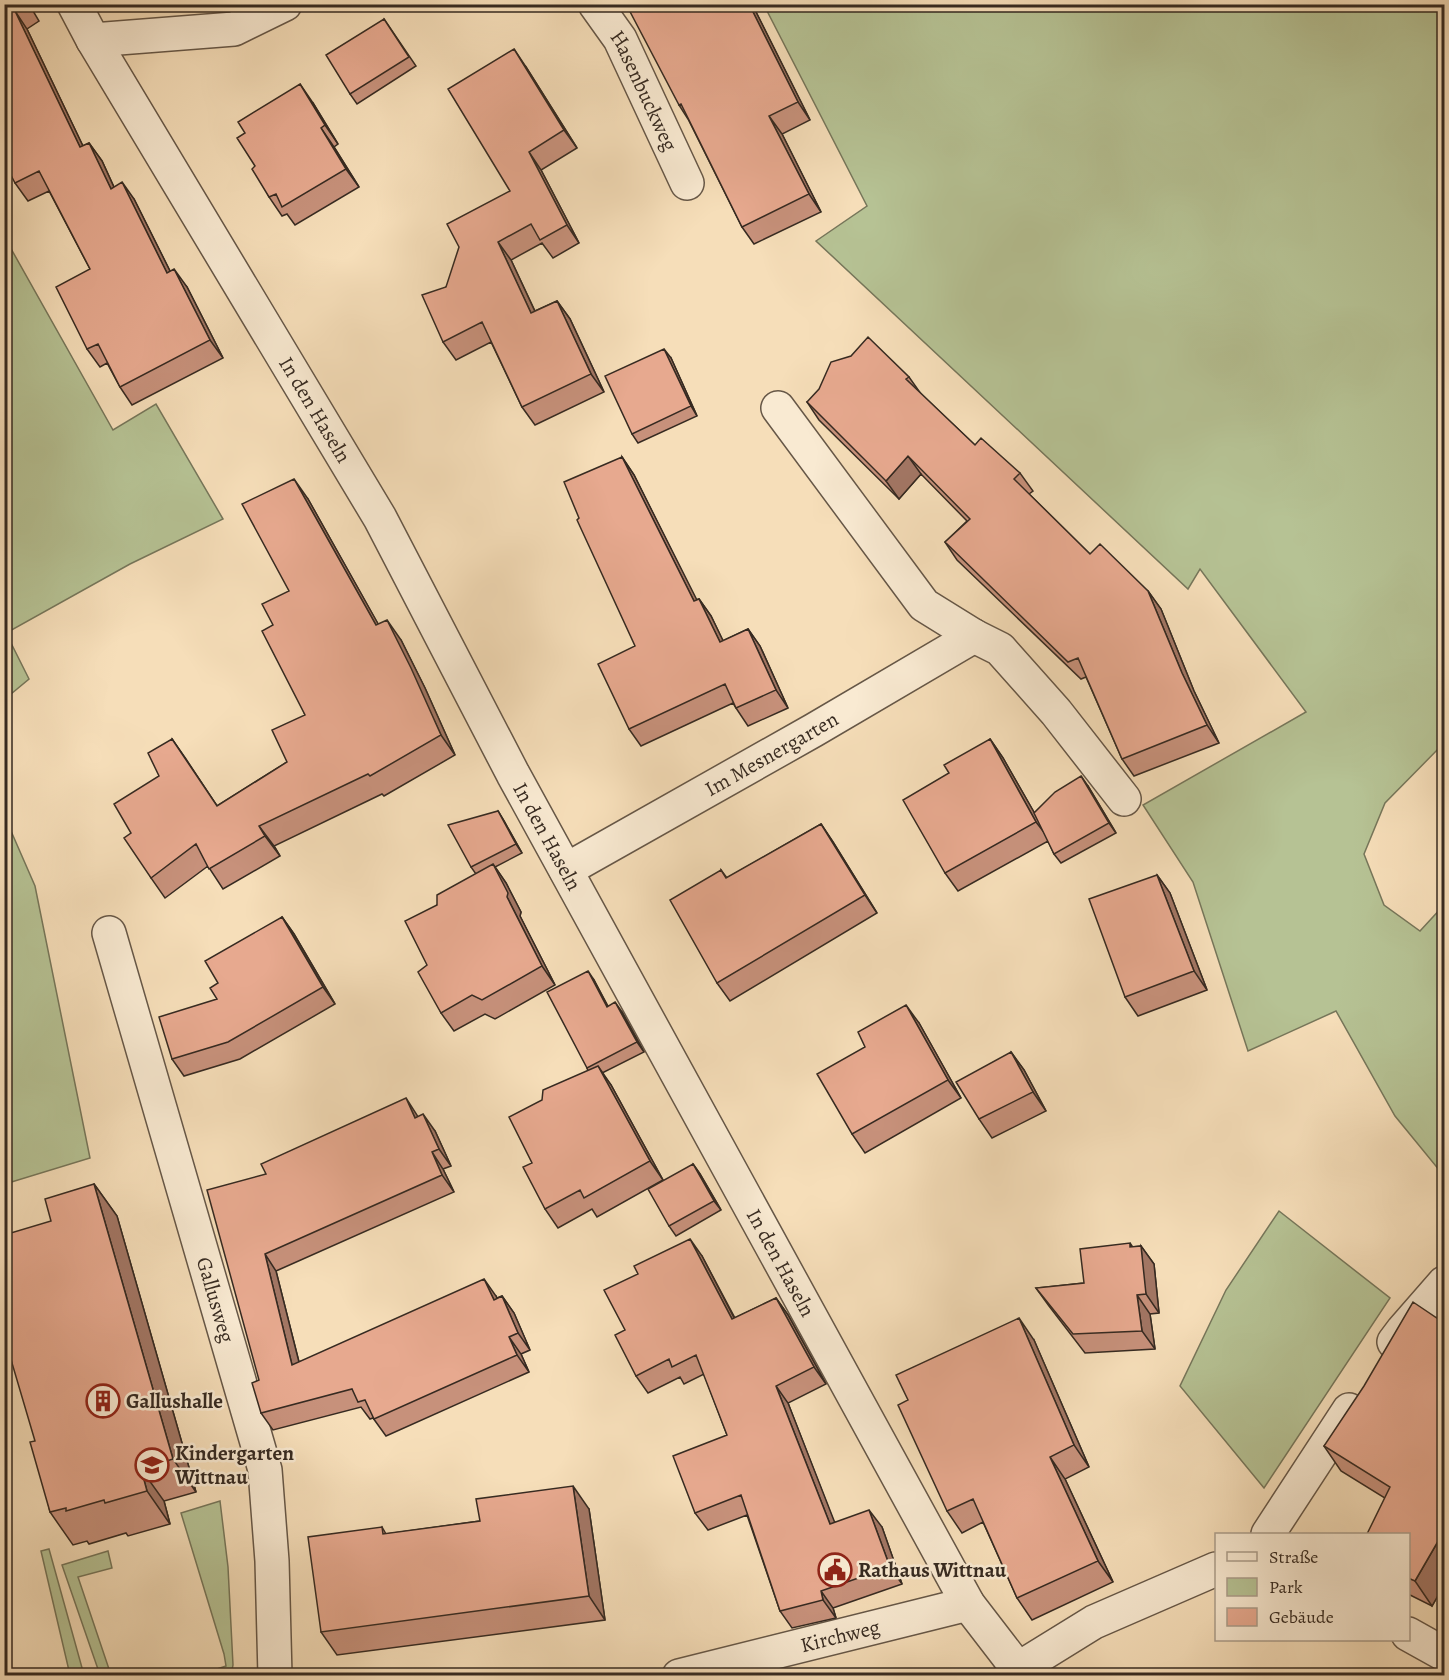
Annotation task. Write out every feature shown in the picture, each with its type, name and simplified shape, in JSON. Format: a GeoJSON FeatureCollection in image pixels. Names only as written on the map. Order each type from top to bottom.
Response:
{"type":"FeatureCollection","features":[{"type":"Feature","properties":{"kind":"street","name":"In den Haseln"},"geometry":{"type":"LineString","coordinates":[[74,4],[93,40],[380,518],[513,774],[968,1604],[1018,1672]]}},
{"type":"Feature","properties":{"kind":"street"},"geometry":{"type":"LineString","coordinates":[[93,40],[234,29],[285,4]]}},
{"type":"Feature","properties":{"kind":"street","name":"Hasenbuckweg"},"geometry":{"type":"LineString","coordinates":[[595,4],[620,39],[687,183]]}},
{"type":"Feature","properties":{"kind":"street"},"geometry":{"type":"LineString","coordinates":[[778,408],[924,605],[1000,649],[1056,712],[1124,799]]}},
{"type":"Feature","properties":{"kind":"street","name":"Im Mesnergarten"},"geometry":{"type":"LineString","coordinates":[[566,870],[814,730],[974,636]]}},
{"type":"Feature","properties":{"kind":"street","name":"Gallusweg"},"geometry":{"type":"LineString","coordinates":[[109,933],[265,1470],[272,1561],[275,1676]]}},
{"type":"Feature","properties":{"kind":"street"},"geometry":{"type":"LineString","coordinates":[[1269,1533],[1402,1330],[1444,1283]]}},
{"type":"Feature","properties":{"kind":"street"},"geometry":{"type":"LineString","coordinates":[[1018,1672],[1094,1622],[1215,1569]]}},
{"type":"Feature","properties":{"kind":"street","name":"Kirchweg"},"geometry":{"type":"LineString","coordinates":[[679,1676],[968,1604]]}},
{"type":"Feature","properties":{"kind":"street"},"geometry":{"type":"LineString","coordinates":[[1410,1635],[1444,1654]]}},
{"type":"Feature","properties":{"kind":"green space"},"geometry":{"type":"Polygon","coordinates":[[[764,5],[1444,5],[1444,743],[1385,803],[1364,854],[1384,905],[1420,931],[1444,905],[1444,1176],[1395,1116],[1336,1011],[1248,1051],[1193,882],[1143,805],[1306,712],[1200,569],[1188,589],[816,241],[867,206],[764,5]]]}},
{"type":"Feature","properties":{"kind":"green space"},"geometry":{"type":"Polygon","coordinates":[[[5,238],[113,430],[156,404],[223,519],[130,564],[6,633],[29,679],[5,699],[5,238]]]}},
{"type":"Feature","properties":{"kind":"green space"},"geometry":{"type":"Polygon","coordinates":[[[4,815],[35,886],[90,1158],[5,1184],[4,815]]]}},
{"type":"Feature","properties":{"kind":"green space"},"geometry":{"type":"Polygon","coordinates":[[[1279,1211],[1390,1298],[1264,1488],[1180,1386],[1226,1290],[1279,1211]]]}},
{"type":"Feature","properties":{"kind":"green space"},"geometry":{"type":"Polygon","coordinates":[[[220,1501],[228,1567],[233,1665],[231,1675],[199,1675],[226,1666],[181,1513],[220,1501]]]}},
{"type":"Feature","properties":{"kind":"green space"},"geometry":{"type":"Polygon","coordinates":[[[49,1549],[84,1675],[70,1675],[41,1551],[49,1549]]]}},
{"type":"Feature","properties":{"kind":"green space"},"geometry":{"type":"Polygon","coordinates":[[[108,1551],[112,1568],[78,1577],[111,1675],[100,1675],[62,1565],[108,1551]]]}},
{"type":"Feature","properties":{"kind":"building"},"geometry":{"type":"Polygon","coordinates":[[[4,4],[25,4],[15,11],[80,147],[89,143],[111,189],[122,182],[167,273],[174,269],[210,340],[120,387],[98,344],[87,349],[56,287],[90,269],[39,171],[15,183],[4,162],[4,4]]]}},
{"type":"Feature","properties":{"kind":"building"},"geometry":{"type":"Polygon","coordinates":[[[626,4],[749,4],[798,102],[769,116],[809,194],[742,227],[681,104],[679,105],[626,4]]]}},
{"type":"Feature","properties":{"kind":"building"},"geometry":{"type":"Polygon","coordinates":[[[384,19],[409,57],[350,94],[326,55],[384,19]]]}},
{"type":"Feature","properties":{"kind":"building"},"geometry":{"type":"Polygon","coordinates":[[[514,49],[564,130],[529,152],[567,225],[540,240],[531,224],[498,242],[531,313],[557,301],[591,374],[522,407],[482,322],[443,342],[422,295],[446,287],[459,247],[447,224],[510,191],[448,89],[514,49]]]}},
{"type":"Feature","properties":{"kind":"building"},"geometry":{"type":"Polygon","coordinates":[[[300,84],[325,125],[321,128],[346,169],[282,207],[276,194],[269,197],[252,169],[255,166],[237,138],[245,133],[238,122],[300,84]]]}},
{"type":"Feature","properties":{"kind":"building"},"geometry":{"type":"Polygon","coordinates":[[[868,337],[909,377],[906,379],[975,445],[981,438],[1020,473],[1014,479],[1090,554],[1100,544],[1148,591],[1182,673],[1207,725],[1122,759],[1078,658],[1068,662],[945,542],[970,519],[908,456],[886,481],[807,402],[819,389],[831,362],[851,356],[868,337]]]}},
{"type":"Feature","properties":{"kind":"building"},"geometry":{"type":"Polygon","coordinates":[[[664,349],[691,406],[632,434],[605,376],[664,349]]]}},
{"type":"Feature","properties":{"kind":"building"},"geometry":{"type":"Polygon","coordinates":[[[622,457],[694,601],[699,599],[720,642],[748,629],[776,690],[736,708],[725,684],[629,729],[598,664],[635,646],[577,520],[579,518],[564,482],[622,457]]]}},
{"type":"Feature","properties":{"kind":"building"},"geometry":{"type":"Polygon","coordinates":[[[294,479],[376,625],[387,620],[441,735],[370,776],[368,774],[259,826],[265,836],[209,869],[196,844],[151,878],[124,838],[131,833],[114,804],[159,776],[148,753],[172,739],[217,806],[287,762],[272,730],[305,715],[262,631],[273,625],[262,604],[289,591],[242,504],[294,479]]]}},
{"type":"Feature","properties":{"kind":"building"},"geometry":{"type":"Polygon","coordinates":[[[990,739],[1036,822],[945,873],[903,800],[949,773],[944,765],[990,739]]]}},
{"type":"Feature","properties":{"kind":"building"},"geometry":{"type":"Polygon","coordinates":[[[1081,776],[1109,823],[1054,854],[1034,813],[1055,792],[1081,776]]]}},
{"type":"Feature","properties":{"kind":"building"},"geometry":{"type":"Polygon","coordinates":[[[498,811],[516,844],[471,867],[448,825],[498,811]]]}},
{"type":"Feature","properties":{"kind":"building"},"geometry":{"type":"Polygon","coordinates":[[[821,824],[865,895],[717,983],[670,900],[721,870],[726,878],[821,824]]]}},
{"type":"Feature","properties":{"kind":"building"},"geometry":{"type":"Polygon","coordinates":[[[493,864],[542,966],[482,1000],[472,995],[441,1013],[418,972],[427,965],[405,921],[437,905],[437,895],[493,864]]]}},
{"type":"Feature","properties":{"kind":"building"},"geometry":{"type":"Polygon","coordinates":[[[1157,875],[1194,971],[1125,997],[1089,899],[1157,875]]]}},
{"type":"Feature","properties":{"kind":"building"},"geometry":{"type":"Polygon","coordinates":[[[282,917],[323,987],[228,1042],[172,1059],[159,1017],[217,999],[210,988],[218,983],[205,961],[282,917]]]}},
{"type":"Feature","properties":{"kind":"building"},"geometry":{"type":"Polygon","coordinates":[[[588,971],[607,1007],[615,1002],[637,1042],[587,1068],[547,992],[588,971]]]}},
{"type":"Feature","properties":{"kind":"building"},"geometry":{"type":"Polygon","coordinates":[[[906,1005],[948,1080],[852,1134],[817,1074],[865,1047],[858,1032],[906,1005]]]}},
{"type":"Feature","properties":{"kind":"building"},"geometry":{"type":"Polygon","coordinates":[[[1011,1052],[1033,1092],[979,1119],[956,1082],[1011,1052]]]}},
{"type":"Feature","properties":{"kind":"building"},"geometry":{"type":"Polygon","coordinates":[[[598,1066],[650,1161],[584,1198],[580,1190],[545,1209],[523,1167],[532,1163],[509,1117],[542,1100],[543,1090],[598,1066]]]}},
{"type":"Feature","properties":{"kind":"building"},"geometry":{"type":"Polygon","coordinates":[[[406,1098],[415,1118],[423,1114],[439,1149],[432,1152],[442,1175],[265,1254],[292,1365],[484,1279],[494,1300],[502,1296],[518,1333],[509,1337],[517,1355],[374,1419],[365,1400],[358,1402],[352,1389],[261,1413],[252,1383],[259,1380],[207,1190],[266,1174],[261,1164],[406,1098]]]}},
{"type":"Feature","properties":{"kind":"building"},"geometry":{"type":"Polygon","coordinates":[[[693,1164],[714,1201],[669,1226],[648,1189],[693,1164]]]}},
{"type":"Feature","properties":{"kind":"building","name":"Gallushalle"},"geometry":{"type":"Polygon","coordinates":[[[94,1184],[173,1459],[141,1469],[147,1491],[105,1503],[104,1500],[66,1511],[66,1508],[50,1512],[30,1442],[35,1441],[4,1336],[4,1235],[51,1221],[45,1199],[94,1184]]]}},
{"type":"Feature","properties":{"kind":"building"},"geometry":{"type":"Polygon","coordinates":[[[690,1239],[732,1319],[776,1298],[814,1367],[776,1386],[830,1524],[869,1510],[890,1567],[821,1591],[823,1600],[780,1611],[741,1495],[695,1513],[673,1456],[727,1435],[696,1355],[672,1367],[669,1359],[636,1376],[615,1335],[625,1330],[604,1290],[638,1274],[634,1266],[690,1239]]]}},
{"type":"Feature","properties":{"kind":"building"},"geometry":{"type":"Polygon","coordinates":[[[1130,1243],[1130,1247],[1141,1246],[1146,1294],[1137,1295],[1142,1331],[1073,1334],[1036,1288],[1084,1283],[1080,1249],[1130,1243]]]}},
{"type":"Feature","properties":{"kind":"building"},"geometry":{"type":"Polygon","coordinates":[[[1413,1302],[1444,1323],[1444,1531],[1415,1581],[1410,1579],[1410,1533],[1367,1533],[1390,1487],[1324,1446],[1364,1386],[1413,1302]]]}},
{"type":"Feature","properties":{"kind":"building"},"geometry":{"type":"Polygon","coordinates":[[[1019,1318],[1074,1445],[1050,1457],[1098,1561],[1017,1598],[973,1499],[947,1511],[898,1405],[908,1400],[896,1375],[1019,1318]]]}},
{"type":"Feature","properties":{"kind":"building"},"geometry":{"type":"Polygon","coordinates":[[[573,1486],[589,1596],[321,1632],[308,1537],[382,1527],[383,1534],[480,1521],[476,1499],[573,1486]]]}},
{"type":"Feature","properties":{"kind":"place","name":"Gallushalle"},"geometry":{"type":"Point","coordinates":[103,1401]}},
{"type":"Feature","properties":{"kind":"place","name":"Kindergarten Wittnau"},"geometry":{"type":"Point","coordinates":[152,1465]}},
{"type":"Feature","properties":{"kind":"place","name":"Rathaus Wittnau"},"geometry":{"type":"Point","coordinates":[835,1570]}}]}
